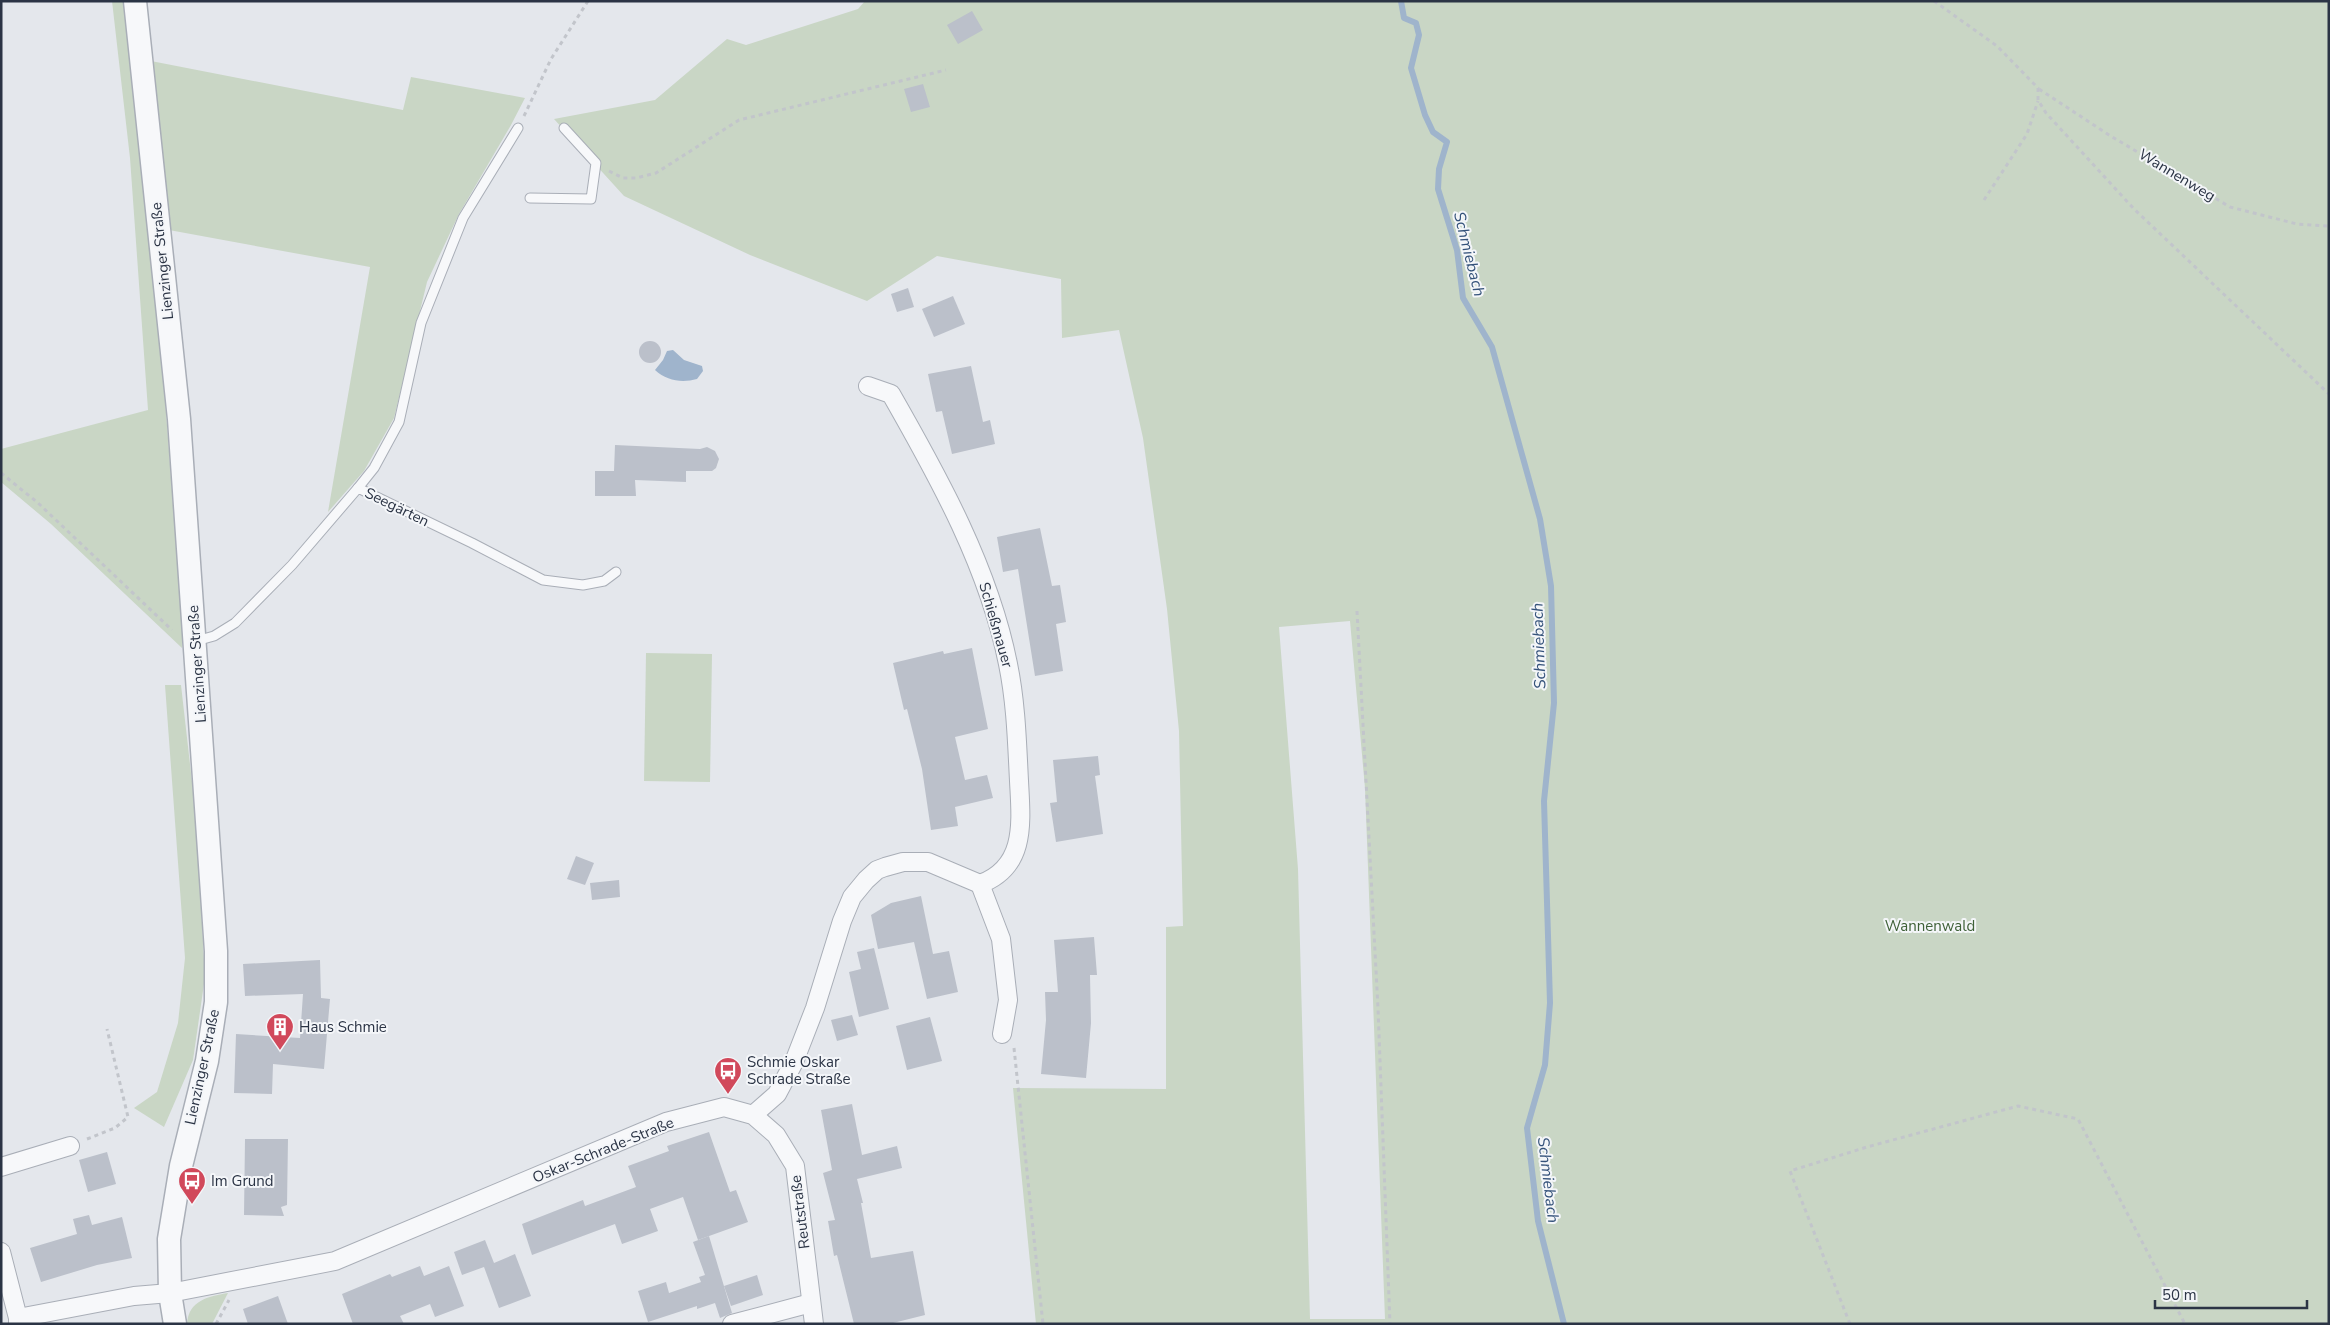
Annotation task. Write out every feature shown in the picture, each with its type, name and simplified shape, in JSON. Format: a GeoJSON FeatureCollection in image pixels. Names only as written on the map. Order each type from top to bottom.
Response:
{"type":"FeatureCollection","features":[{"type":"Feature","properties":{"kind":"street","name":"Lienzinger Straße"},"geometry":{"type":"LineString","coordinates":[[134,1],[179,419],[196,641],[216,951],[216,1002],[206,1061],[174,1198],[169,1239],[170,1292],[175,1324]]}},
{"type":"Feature","properties":{"kind":"street","name":"Schießmauer"},"geometry":{"type":"LineString","coordinates":[[868,386],[891,394],[936,478],[978,568],[990,599],[1008,663],[1016,719],[1021,825],[1016,849],[1009,863],[1000,873],[980,884]]}},
{"type":"Feature","properties":{"kind":"street"},"geometry":{"type":"LineString","coordinates":[[753,1115],[777,1094],[794,1062],[815,1008],[842,921],[852,897],[877,870],[885,867],[903,862],[928,862],[980,884],[1001,939],[1008,1000],[1002,1034]]}},
{"type":"Feature","properties":{"kind":"street","name":"Oskar-Schrade-Straße"},"geometry":{"type":"LineString","coordinates":[[170,1292],[335,1260],[666,1122],[724,1107],[753,1115]]}},
{"type":"Feature","properties":{"kind":"street","name":"Reutstraße"},"geometry":{"type":"LineString","coordinates":[[753,1115],[776,1136],[795,1166],[814,1324]]}},
{"type":"Feature","properties":{"kind":"street"},"geometry":{"type":"LineString","coordinates":[[1,1167],[70,1146]]}},
{"type":"Feature","properties":{"kind":"street"},"geometry":{"type":"LineString","coordinates":[[1,1252],[6,1287],[18,1321],[134,1296],[170,1292]]}},
{"type":"Feature","properties":{"kind":"street"},"geometry":{"type":"LineString","coordinates":[[732,1324],[811,1303]]}},
{"type":"Feature","properties":{"kind":"lane"},"geometry":{"type":"LineString","coordinates":[[358,488],[374,468],[399,422],[421,322],[463,218],[518,128]]}},
{"type":"Feature","properties":{"kind":"lane"},"geometry":{"type":"LineString","coordinates":[[530,198],[591,199],[596,163],[564,128]]}},
{"type":"Feature","properties":{"kind":"lane","name":"Seegärten"},"geometry":{"type":"LineString","coordinates":[[196,641],[214,636],[235,623],[292,565],[358,488],[472,543],[543,580],[583,585],[604,581],[616,572]]}},
{"type":"Feature","properties":{"kind":"path"},"geometry":{"type":"LineString","coordinates":[[518,128],[551,59],[588,1]]}},
{"type":"Feature","properties":{"kind":"path","name":"Wannenweg"},"geometry":{"type":"LineString","coordinates":[[1934,1],[1997,46],[2038,88],[2109,135],[2230,207],[2297,224],[2329,226]]}},
{"type":"Feature","properties":{"kind":"path"},"geometry":{"type":"LineString","coordinates":[[596,163],[623,178],[636,178],[656,172],[739,120],[946,70]]}},
{"type":"Feature","properties":{"kind":"path"},"geometry":{"type":"LineString","coordinates":[[1984,200],[2027,134],[2038,100],[2038,88]]}},
{"type":"Feature","properties":{"kind":"path"},"geometry":{"type":"LineString","coordinates":[[2038,100],[2046,113],[2134,209],[2329,394]]}},
{"type":"Feature","properties":{"kind":"path"},"geometry":{"type":"LineString","coordinates":[[1,473],[37,502],[181,638],[196,641]]}},
{"type":"Feature","properties":{"kind":"path"},"geometry":{"type":"LineString","coordinates":[[1357,611],[1378,1008],[1390,1324]]}},
{"type":"Feature","properties":{"kind":"path"},"geometry":{"type":"LineString","coordinates":[[70,1146],[115,1128],[128,1116],[107,1029]]}},
{"type":"Feature","properties":{"kind":"path"},"geometry":{"type":"LineString","coordinates":[[1002,1034],[1013,1040],[1043,1324]]}},
{"type":"Feature","properties":{"kind":"path"},"geometry":{"type":"LineString","coordinates":[[1850,1324],[1790,1171],[1867,1147],[2018,1106],[2078,1120],[2185,1324]]}},
{"type":"Feature","properties":{"kind":"green space"},"geometry":{"type":"Polygon","coordinates":[[[112,1],[124,1],[163,373],[182,622],[182,648],[51,524],[1,482],[1,449],[148,410],[130,158],[112,1]]]}},
{"type":"Feature","properties":{"kind":"green space","name":"Wannenwald"},"geometry":{"type":"Polygon","coordinates":[[[865,1],[2329,1],[2329,1324],[1036,1324],[1013,1088],[1166,1089],[1166,927],[1183,926],[1179,731],[1167,609],[1143,438],[1119,330],[1062,338],[1061,279],[937,256],[867,301],[750,255],[624,196],[554,119],[655,100],[727,39],[746,45],[858,9],[865,1]],[[1350,621],[1279,627],[1298,869],[1310,1319],[1385,1319],[1365,788],[1350,621]]]}},
{"type":"Feature","properties":{"kind":"green space"},"geometry":{"type":"Polygon","coordinates":[[[151,61],[403,110],[411,77],[525,98],[459,214],[427,282],[394,418],[364,471],[328,512],[370,267],[169,230],[151,61]]]}},
{"type":"Feature","properties":{"kind":"green space"},"geometry":{"type":"Polygon","coordinates":[[[646,653],[712,654],[710,782],[644,781],[646,653]]]}},
{"type":"Feature","properties":{"kind":"green space"},"geometry":{"type":"Polygon","coordinates":[[[165,685],[181,685],[196,817],[205,977],[193,1060],[164,1127],[134,1108],[157,1092],[178,1023],[185,958],[165,685]]]}},
{"type":"Feature","properties":{"kind":"green space"},"geometry":{"type":"Polygon","coordinates":[[[228,1293],[212,1324],[187,1324],[191,1309],[196,1304],[207,1298],[228,1293]]]}},
{"type":"Feature","properties":{"kind":"water"},"geometry":{"type":"Polygon","coordinates":[[[673,350],[684,360],[702,366],[703,371],[697,379],[686,381],[670,379],[655,370],[667,351],[673,350]]]}},
{"type":"Feature","properties":{"kind":"building"},"geometry":{"type":"Polygon","coordinates":[[[972,11],[983,30],[958,44],[947,25],[972,11]]]}},
{"type":"Feature","properties":{"kind":"building"},"geometry":{"type":"Polygon","coordinates":[[[923,84],[930,107],[911,112],[904,89],[923,84]]]}},
{"type":"Feature","properties":{"kind":"building"},"geometry":{"type":"Polygon","coordinates":[[[908,288],[914,307],[897,312],[891,294],[908,288]]]}},
{"type":"Feature","properties":{"kind":"building"},"geometry":{"type":"Polygon","coordinates":[[[953,296],[965,324],[934,337],[922,309],[953,296]]]}},
{"type":"Feature","properties":{"kind":"building"},"geometry":{"type":"Polygon","coordinates":[[[650,341],[658,344],[661,352],[658,360],[650,363],[642,360],[639,352],[642,344],[650,341]]]}},
{"type":"Feature","properties":{"kind":"building"},"geometry":{"type":"Polygon","coordinates":[[[971,366],[983,422],[990,420],[995,444],[952,454],[942,411],[936,412],[928,374],[971,366]]]}},
{"type":"Feature","properties":{"kind":"building"},"geometry":{"type":"Polygon","coordinates":[[[615,445],[700,449],[707,447],[715,451],[719,459],[716,468],[712,471],[686,471],[686,482],[635,480],[636,496],[595,496],[595,471],[614,471],[615,445]]]}},
{"type":"Feature","properties":{"kind":"building"},"geometry":{"type":"Polygon","coordinates":[[[1040,528],[1052,586],[1060,585],[1066,622],[1056,624],[1063,671],[1035,676],[1018,569],[1003,572],[997,537],[1040,528]]]}},
{"type":"Feature","properties":{"kind":"building"},"geometry":{"type":"Polygon","coordinates":[[[972,648],[988,729],[955,737],[965,780],[987,775],[993,798],[955,807],[958,826],[931,830],[922,769],[907,709],[904,710],[893,663],[943,651],[944,654],[972,648]]]}},
{"type":"Feature","properties":{"kind":"building"},"geometry":{"type":"Polygon","coordinates":[[[1098,756],[1100,775],[1095,776],[1103,834],[1056,842],[1050,803],[1057,802],[1053,760],[1098,756]]]}},
{"type":"Feature","properties":{"kind":"building"},"geometry":{"type":"Polygon","coordinates":[[[576,856],[594,863],[585,885],[567,879],[576,856]]]}},
{"type":"Feature","properties":{"kind":"building"},"geometry":{"type":"Polygon","coordinates":[[[619,880],[620,897],[592,900],[590,883],[619,880]]]}},
{"type":"Feature","properties":{"kind":"building"},"geometry":{"type":"Polygon","coordinates":[[[921,896],[933,954],[949,951],[958,992],[927,999],[914,942],[878,949],[871,915],[891,903],[921,896]]]}},
{"type":"Feature","properties":{"kind":"building"},"geometry":{"type":"Polygon","coordinates":[[[1094,937],[1097,975],[1090,975],[1091,1023],[1086,1078],[1041,1074],[1046,1020],[1045,992],[1058,992],[1054,940],[1094,937]]]}},
{"type":"Feature","properties":{"kind":"building"},"geometry":{"type":"Polygon","coordinates":[[[874,948],[889,1009],[859,1017],[849,972],[861,969],[857,952],[874,948]]]}},
{"type":"Feature","properties":{"kind":"building","name":"Haus Schmie"},"geometry":{"type":"Polygon","coordinates":[[[320,960],[321,998],[330,999],[324,1069],[273,1064],[272,1094],[234,1093],[236,1034],[300,1038],[303,994],[245,996],[243,964],[320,960]]]}},
{"type":"Feature","properties":{"kind":"building"},"geometry":{"type":"Polygon","coordinates":[[[852,1015],[858,1035],[837,1041],[831,1020],[852,1015]]]}},
{"type":"Feature","properties":{"kind":"building"},"geometry":{"type":"Polygon","coordinates":[[[930,1017],[942,1061],[907,1070],[896,1026],[930,1017]]]}},
{"type":"Feature","properties":{"kind":"building"},"geometry":{"type":"Polygon","coordinates":[[[852,1104],[862,1155],[897,1146],[902,1168],[857,1179],[863,1203],[861,1203],[871,1258],[913,1251],[925,1315],[889,1324],[854,1324],[837,1255],[834,1256],[828,1221],[835,1220],[823,1173],[832,1170],[821,1110],[852,1104]]]}},
{"type":"Feature","properties":{"kind":"building"},"geometry":{"type":"Polygon","coordinates":[[[709,1132],[730,1192],[736,1190],[748,1222],[698,1240],[683,1197],[650,1209],[658,1231],[622,1244],[615,1224],[532,1255],[522,1224],[583,1200],[585,1206],[636,1187],[628,1166],[669,1151],[667,1146],[709,1132]]]}},
{"type":"Feature","properties":{"kind":"building"},"geometry":{"type":"Polygon","coordinates":[[[245,1139],[288,1139],[287,1205],[281,1207],[284,1216],[244,1215],[245,1139]]]}},
{"type":"Feature","properties":{"kind":"building"},"geometry":{"type":"Polygon","coordinates":[[[107,1152],[116,1184],[88,1192],[79,1160],[107,1152]]]}},
{"type":"Feature","properties":{"kind":"building"},"geometry":{"type":"Polygon","coordinates":[[[89,1215],[92,1225],[122,1217],[132,1258],[97,1265],[41,1282],[30,1248],[77,1234],[73,1219],[89,1215]]]}},
{"type":"Feature","properties":{"kind":"building"},"geometry":{"type":"Polygon","coordinates":[[[709,1236],[732,1313],[720,1318],[715,1303],[697,1309],[697,1306],[648,1322],[638,1291],[666,1282],[669,1293],[701,1282],[699,1277],[705,1275],[693,1242],[709,1236]]]}},
{"type":"Feature","properties":{"kind":"building"},"geometry":{"type":"Polygon","coordinates":[[[485,1240],[494,1263],[515,1254],[531,1296],[499,1308],[484,1267],[462,1275],[454,1252],[485,1240]]]}},
{"type":"Feature","properties":{"kind":"building"},"geometry":{"type":"Polygon","coordinates":[[[420,1266],[424,1276],[449,1266],[464,1306],[435,1317],[430,1304],[400,1316],[404,1324],[353,1324],[342,1294],[390,1274],[392,1277],[420,1266]]]}},
{"type":"Feature","properties":{"kind":"building"},"geometry":{"type":"Polygon","coordinates":[[[757,1275],[763,1295],[731,1306],[724,1286],[757,1275]]]}},
{"type":"Feature","properties":{"kind":"building"},"geometry":{"type":"Polygon","coordinates":[[[278,1296],[288,1324],[248,1324],[243,1309],[278,1296]]]}},
{"type":"Feature","properties":{"kind":"waterway","name":"Schmiebach"},"geometry":{"type":"LineString","coordinates":[[1401,1],[1404,18],[1416,23],[1419,35],[1411,68],[1425,115],[1433,132],[1447,142],[1439,169],[1438,189],[1457,250],[1463,298],[1492,347],[1540,519],[1551,586],[1554,703],[1544,801],[1550,1003],[1545,1065],[1527,1128],[1538,1221],[1564,1324]]}},
{"type":"Feature","properties":{"kind":"place","name":"Haus Schmie"},"geometry":{"type":"Point","coordinates":[280,1051]}},
{"type":"Feature","properties":{"kind":"place","name":"Schmie Oskar Schrade Straße"},"geometry":{"type":"Point","coordinates":[728,1095]}},
{"type":"Feature","properties":{"kind":"place","name":"Im Grund"},"geometry":{"type":"Point","coordinates":[192,1205]}}]}
